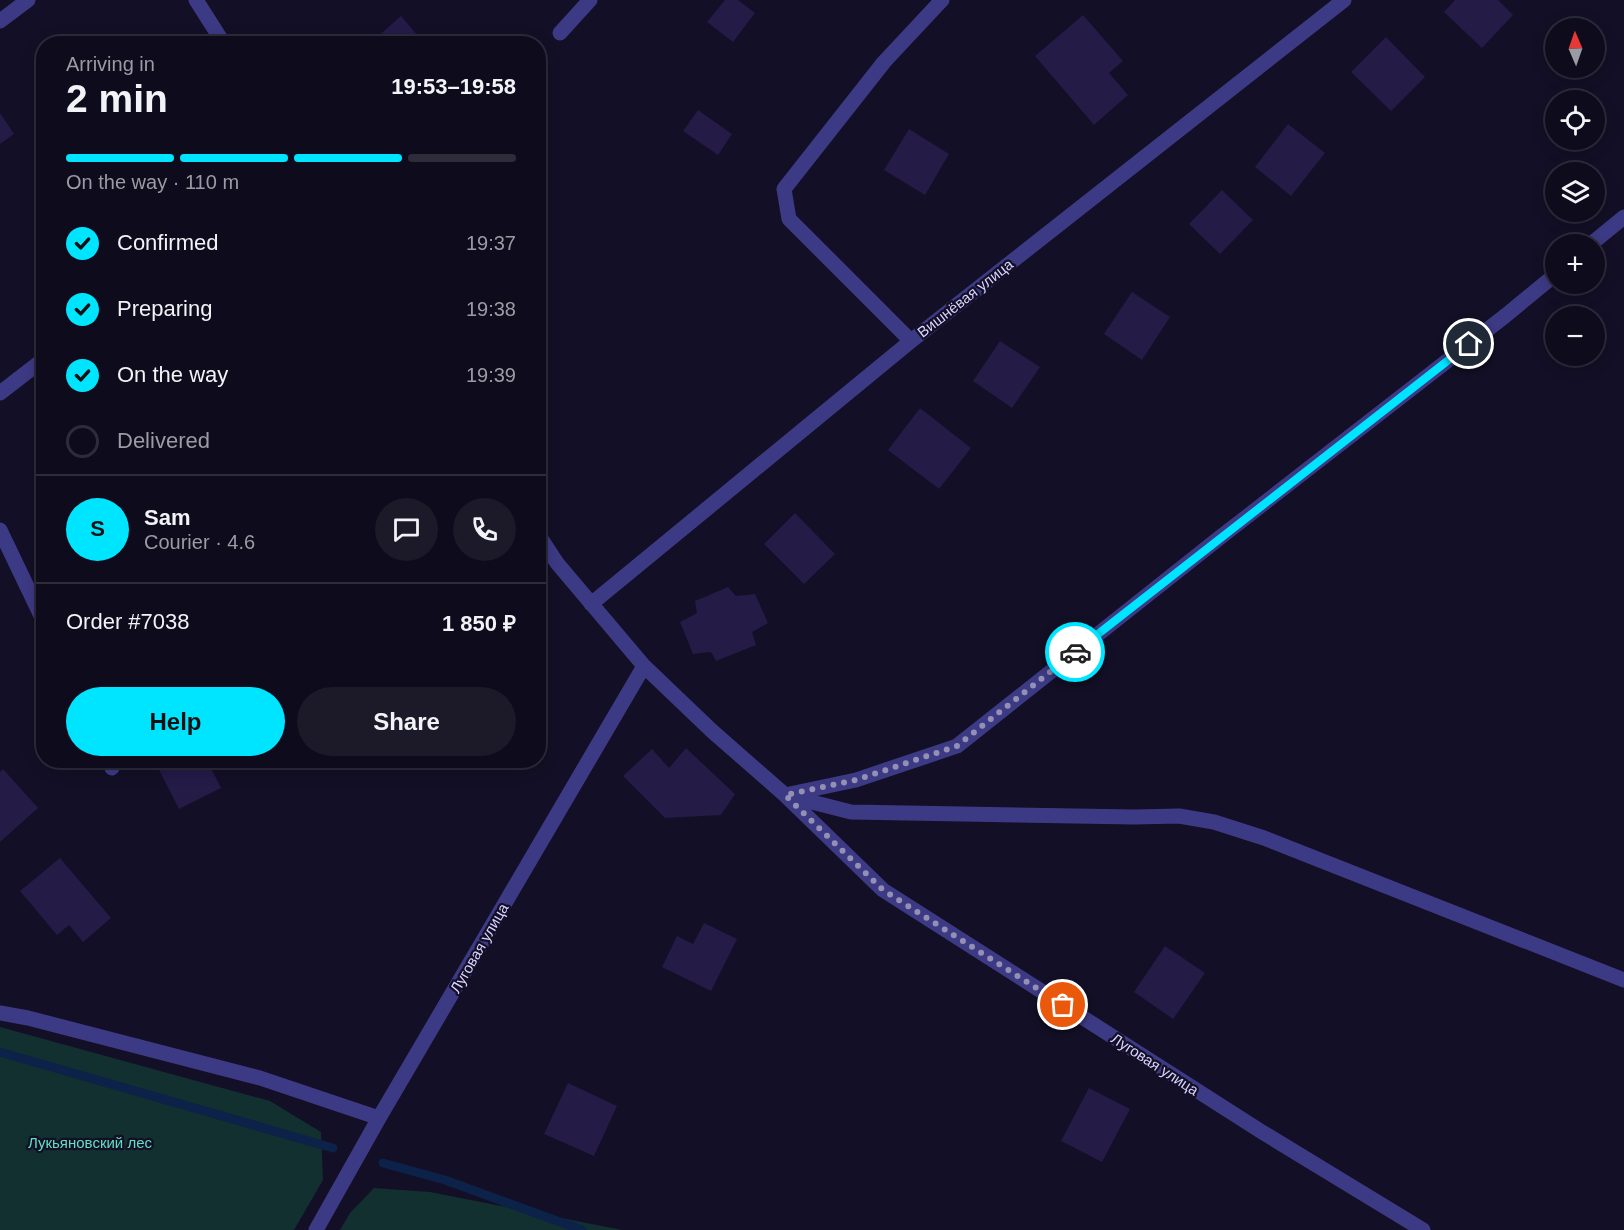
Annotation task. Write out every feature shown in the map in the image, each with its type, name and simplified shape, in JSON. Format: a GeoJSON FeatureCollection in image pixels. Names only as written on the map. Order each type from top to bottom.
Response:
{"type":"FeatureCollection","features":[{"type":"Feature","properties":{"kind":"street"},"geometry":{"type":"LineString","coordinates":[[0,21],[28,0]]}},
{"type":"Feature","properties":{"kind":"street"},"geometry":{"type":"LineString","coordinates":[[196,0],[219,36]]}},
{"type":"Feature","properties":{"kind":"street"},"geometry":{"type":"LineString","coordinates":[[560,33],[590,0]]}},
{"type":"Feature","properties":{"kind":"street"},"geometry":{"type":"LineString","coordinates":[[911,341],[789,219],[784,189],[884,62],[942,0]]}},
{"type":"Feature","properties":{"kind":"street","name":"Вишнёвая улица"},"geometry":{"type":"LineString","coordinates":[[591,604],[911,341],[1344,0]]}},
{"type":"Feature","properties":{"kind":"street"},"geometry":{"type":"LineString","coordinates":[[1603,234],[1624,217]]}},
{"type":"Feature","properties":{"kind":"street"},"geometry":{"type":"LineString","coordinates":[[785,795],[856,780],[957,746],[1208,546],[1545,283]]}},
{"type":"Feature","properties":{"kind":"street"},"geometry":{"type":"LineString","coordinates":[[0,393],[36,365]]}},
{"type":"Feature","properties":{"kind":"street"},"geometry":{"type":"LineString","coordinates":[[0,530],[36,605]]}},
{"type":"Feature","properties":{"kind":"street","name":"Луговая улица"},"geometry":{"type":"LineString","coordinates":[[546,546],[557,563],[644,666],[785,795],[883,890],[1252,1126],[1423,1230]]}},
{"type":"Feature","properties":{"kind":"street","name":"Луговая улица"},"geometry":{"type":"LineString","coordinates":[[316,1230],[379,1118],[644,666]]}},
{"type":"Feature","properties":{"kind":"street"},"geometry":{"type":"LineString","coordinates":[[785,795],[851,812],[1179,816],[1214,822],[1264,838],[1624,980]]}},
{"type":"Feature","properties":{"kind":"street"},"geometry":{"type":"LineString","coordinates":[[0,1013],[39,1020],[249,1074],[379,1118]]}},
{"type":"Feature","properties":{"kind":"green space","name":"Лукьяновский лес"},"geometry":{"type":"Polygon","coordinates":[[[0,1027],[270,1101],[321,1132],[323,1180],[294,1230],[0,1230],[0,1027]]]}},
{"type":"Feature","properties":{"kind":"green space"},"geometry":{"type":"Polygon","coordinates":[[[374,1188],[430,1192],[622,1230],[340,1230],[350,1213],[374,1188]]]}},
{"type":"Feature","properties":{"kind":"building"},"geometry":{"type":"Polygon","coordinates":[[[725,0],[738,0],[755,13],[733,42],[707,22],[725,0]]]}},
{"type":"Feature","properties":{"kind":"building"},"geometry":{"type":"Polygon","coordinates":[[[1455,0],[1498,0],[1513,15],[1482,48],[1444,12],[1455,0]]]}},
{"type":"Feature","properties":{"kind":"building"},"geometry":{"type":"Polygon","coordinates":[[[1083,15],[1123,61],[1109,73],[1128,95],[1094,125],[1035,56],[1083,15]]]}},
{"type":"Feature","properties":{"kind":"building"},"geometry":{"type":"Polygon","coordinates":[[[401,16],[418,36],[378,36],[401,16]]]}},
{"type":"Feature","properties":{"kind":"building"},"geometry":{"type":"Polygon","coordinates":[[[1386,37],[1425,77],[1391,111],[1351,72],[1386,37]]]}},
{"type":"Feature","properties":{"kind":"building"},"geometry":{"type":"Polygon","coordinates":[[[698,110],[732,134],[718,155],[683,131],[698,110]]]}},
{"type":"Feature","properties":{"kind":"building"},"geometry":{"type":"Polygon","coordinates":[[[0,113],[14,134],[0,144],[0,113]]]}},
{"type":"Feature","properties":{"kind":"building"},"geometry":{"type":"Polygon","coordinates":[[[1288,124],[1325,153],[1291,196],[1255,167],[1288,124]]]}},
{"type":"Feature","properties":{"kind":"building"},"geometry":{"type":"Polygon","coordinates":[[[909,129],[949,154],[925,195],[884,170],[909,129]]]}},
{"type":"Feature","properties":{"kind":"building"},"geometry":{"type":"Polygon","coordinates":[[[1222,190],[1253,220],[1220,254],[1189,224],[1222,190]]]}},
{"type":"Feature","properties":{"kind":"building"},"geometry":{"type":"Polygon","coordinates":[[[1132,292],[1170,317],[1142,360],[1104,334],[1132,292]]]}},
{"type":"Feature","properties":{"kind":"building"},"geometry":{"type":"Polygon","coordinates":[[[1000,341],[1040,367],[1012,408],[973,381],[1000,341]]]}},
{"type":"Feature","properties":{"kind":"building"},"geometry":{"type":"Polygon","coordinates":[[[920,408],[971,448],[939,489],[888,450],[920,408]]]}},
{"type":"Feature","properties":{"kind":"building"},"geometry":{"type":"Polygon","coordinates":[[[795,513],[835,554],[804,584],[764,544],[795,513]]]}},
{"type":"Feature","properties":{"kind":"building"},"geometry":{"type":"Polygon","coordinates":[[[728,587],[736,596],[755,594],[768,623],[752,632],[756,645],[716,661],[711,652],[693,654],[680,622],[697,613],[695,601],[728,587]]]}},
{"type":"Feature","properties":{"kind":"building"},"geometry":{"type":"Polygon","coordinates":[[[686,748],[735,794],[721,815],[665,818],[623,776],[652,749],[669,768],[686,748]]]}},
{"type":"Feature","properties":{"kind":"building"},"geometry":{"type":"Polygon","coordinates":[[[158,768],[211,768],[221,788],[179,809],[158,768]]]}},
{"type":"Feature","properties":{"kind":"building"},"geometry":{"type":"Polygon","coordinates":[[[3,769],[38,808],[0,842],[0,772],[3,769]]]}},
{"type":"Feature","properties":{"kind":"building"},"geometry":{"type":"Polygon","coordinates":[[[60,858],[111,918],[83,942],[69,925],[57,935],[20,891],[60,858]]]}},
{"type":"Feature","properties":{"kind":"building"},"geometry":{"type":"Polygon","coordinates":[[[704,923],[737,939],[711,991],[662,967],[677,936],[693,944],[704,923]]]}},
{"type":"Feature","properties":{"kind":"building"},"geometry":{"type":"Polygon","coordinates":[[[1165,946],[1205,973],[1173,1019],[1134,992],[1165,946]]]}},
{"type":"Feature","properties":{"kind":"building"},"geometry":{"type":"Polygon","coordinates":[[[568,1083],[617,1106],[594,1156],[544,1134],[568,1083]]]}},
{"type":"Feature","properties":{"kind":"building"},"geometry":{"type":"Polygon","coordinates":[[[1089,1088],[1130,1109],[1102,1162],[1061,1141],[1089,1088]]]}},
{"type":"Feature","properties":{"kind":"waterway"},"geometry":{"type":"LineString","coordinates":[[0,1052],[333,1148]]}},
{"type":"Feature","properties":{"kind":"waterway"},"geometry":{"type":"LineString","coordinates":[[383,1163],[445,1180],[582,1230]]}},
{"type":"Feature","properties":{"kind":"way so far"},"geometry":{"type":"LineString","coordinates":[[1063,1005],[883,890],[785,795],[856,780],[957,746],[1075,652]]}},
{"type":"Feature","properties":{"kind":"route"},"geometry":{"type":"LineString","coordinates":[[1075,652],[1469,344]]}}]}
